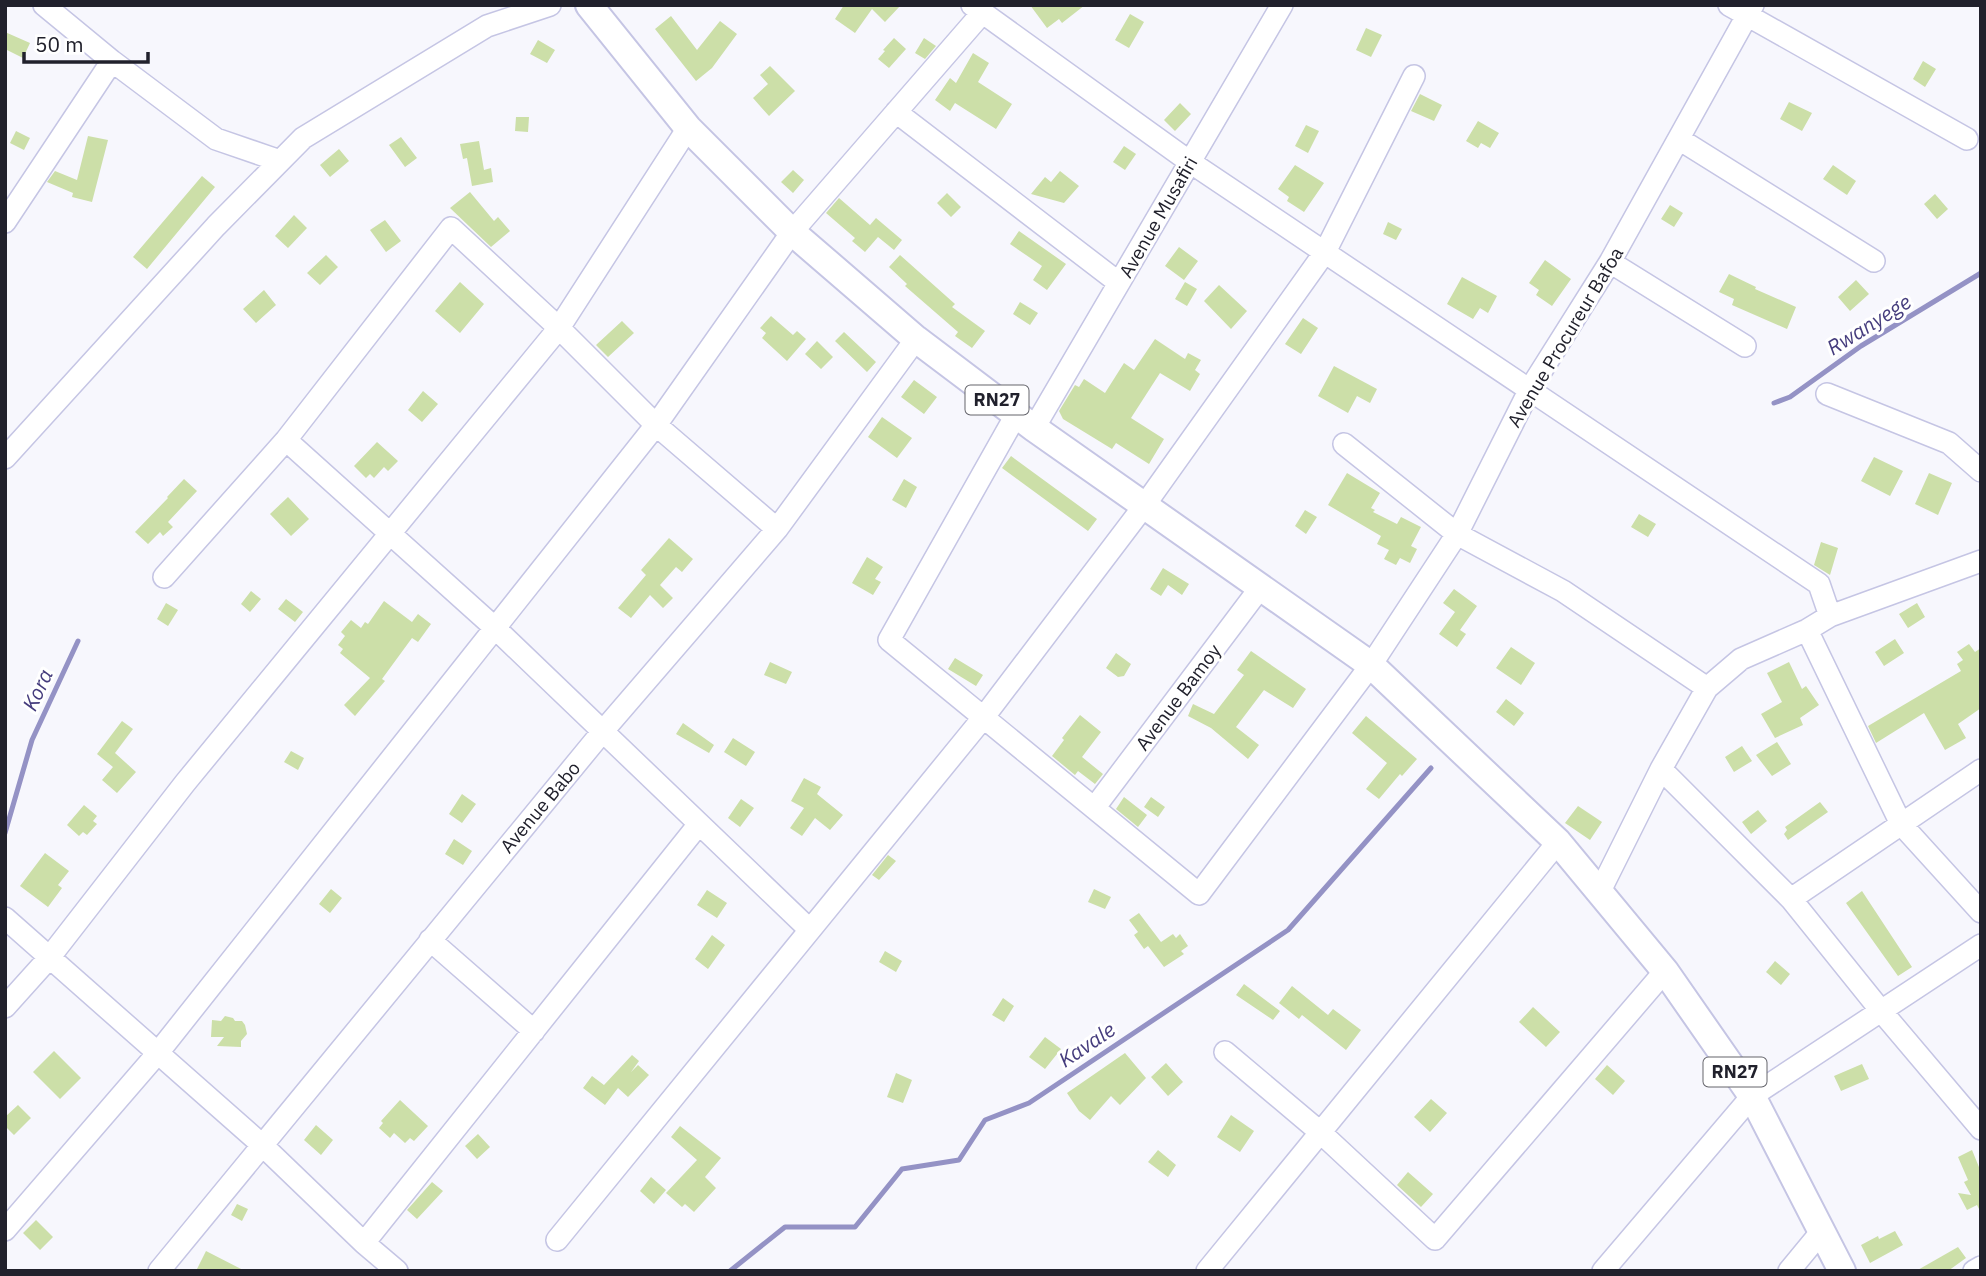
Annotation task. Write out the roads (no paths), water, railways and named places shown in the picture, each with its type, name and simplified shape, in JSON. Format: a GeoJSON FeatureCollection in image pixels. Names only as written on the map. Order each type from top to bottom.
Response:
{"type":"FeatureCollection","features":[{"type":"Feature","properties":{"kind":"main road","name":"RN27"},"geometry":{"type":"LineString","coordinates":[[589,5],[688,128],[792,232],[916,339],[1025,421],[1371,665],[1558,842],[1665,971],[1752,1096],[1842,1271]]}},
{"type":"Feature","properties":{"kind":"street"},"geometry":{"type":"LineString","coordinates":[[44,5],[112,61],[216,139],[279,161]]}},
{"type":"Feature","properties":{"kind":"street"},"geometry":{"type":"LineString","coordinates":[[5,458],[216,226],[303,138],[488,26],[550,5]]}},
{"type":"Feature","properties":{"kind":"street","name":"Avenue Musafiri"},"geometry":{"type":"LineString","coordinates":[[984,718],[889,640],[1025,421],[1119,283],[1282,5]]}},
{"type":"Feature","properties":{"kind":"street"},"geometry":{"type":"LineString","coordinates":[[5,1230],[157,1054],[656,425],[792,232],[896,112],[978,9],[1190,162],[1819,584],[1830,616]]}},
{"type":"Feature","properties":{"kind":"street"},"geometry":{"type":"LineString","coordinates":[[1743,9],[1967,139]]}},
{"type":"Feature","properties":{"kind":"street","name":"Avenue Procureur Bafoa"},"geometry":{"type":"LineString","coordinates":[[1095,807],[1199,894],[1371,665],[1457,534],[1530,389],[1610,262],[1679,139],[1743,9]]}},
{"type":"Feature","properties":{"kind":"street"},"geometry":{"type":"LineString","coordinates":[[5,222],[112,61]]}},
{"type":"Feature","properties":{"kind":"street"},"geometry":{"type":"LineString","coordinates":[[557,1240],[984,718],[1144,506],[1325,252],[1414,76]]}},
{"type":"Feature","properties":{"kind":"street"},"geometry":{"type":"LineString","coordinates":[[896,112],[1119,283]]}},
{"type":"Feature","properties":{"kind":"street"},"geometry":{"type":"LineString","coordinates":[[5,1007],[49,958],[185,783],[559,328],[688,128]]}},
{"type":"Feature","properties":{"kind":"street"},"geometry":{"type":"LineString","coordinates":[[1679,139],[1874,261]]}},
{"type":"Feature","properties":{"kind":"street"},"geometry":{"type":"LineString","coordinates":[[164,577],[286,440],[451,228],[559,328],[656,425],[777,529]]}},
{"type":"Feature","properties":{"kind":"street"},"geometry":{"type":"LineString","coordinates":[[1610,262],[1745,346]]}},
{"type":"Feature","properties":{"kind":"street","name":"Avenue Babo"},"geometry":{"type":"LineString","coordinates":[[159,1271],[603,731],[777,529],[916,339]]}},
{"type":"Feature","properties":{"kind":"street"},"geometry":{"type":"LineString","coordinates":[[1827,394],[1949,443],[1981,471]]}},
{"type":"Feature","properties":{"kind":"street"},"geometry":{"type":"LineString","coordinates":[[286,440],[494,627],[810,930]]}},
{"type":"Feature","properties":{"kind":"street"},"geometry":{"type":"LineString","coordinates":[[1344,443],[1457,534],[1563,591],[1707,688]]}},
{"type":"Feature","properties":{"kind":"street"},"geometry":{"type":"LineString","coordinates":[[1599,893],[1661,769],[1707,688],[1741,659],[1807,630],[1830,616],[1981,561]]}},
{"type":"Feature","properties":{"kind":"street","name":"Avenue Bamoy"},"geometry":{"type":"LineString","coordinates":[[1095,807],[1260,588]]}},
{"type":"Feature","properties":{"kind":"street"},"geometry":{"type":"LineString","coordinates":[[1807,630],[1901,824],[1981,912]]}},
{"type":"Feature","properties":{"kind":"street"},"geometry":{"type":"LineString","coordinates":[[984,718],[1095,807]]}},
{"type":"Feature","properties":{"kind":"street"},"geometry":{"type":"LineString","coordinates":[[1661,769],[1791,899],[1881,1012],[1981,1129]]}},
{"type":"Feature","properties":{"kind":"street"},"geometry":{"type":"LineString","coordinates":[[1791,899],[1981,770]]}},
{"type":"Feature","properties":{"kind":"street"},"geometry":{"type":"LineString","coordinates":[[364,1243],[699,824]]}},
{"type":"Feature","properties":{"kind":"street"},"geometry":{"type":"LineString","coordinates":[[1207,1271],[1558,842]]}},
{"type":"Feature","properties":{"kind":"street"},"geometry":{"type":"LineString","coordinates":[[5,918],[261,1144],[397,1271]]}},
{"type":"Feature","properties":{"kind":"street"},"geometry":{"type":"LineString","coordinates":[[430,940],[534,1031]]}},
{"type":"Feature","properties":{"kind":"street"},"geometry":{"type":"LineString","coordinates":[[1602,1271],[1752,1096],[1981,945]]}},
{"type":"Feature","properties":{"kind":"street"},"geometry":{"type":"LineString","coordinates":[[1225,1052],[1320,1132],[1435,1238],[1665,971]]}},
{"type":"Feature","properties":{"kind":"street"},"geometry":{"type":"LineString","coordinates":[[1789,1271],[1822,1231]]}},
{"type":"Feature","properties":{"kind":"street"},"geometry":{"type":"LineString","coordinates":[[1974,1271],[1981,1267]]}},
{"type":"Feature","properties":{"kind":"waterway","name":"Rwanyege"},"geometry":{"type":"LineString","coordinates":[[1774,403],[1790,397],[1861,346],[1981,273]]}},
{"type":"Feature","properties":{"kind":"waterway","name":"Kora"},"geometry":{"type":"LineString","coordinates":[[5,833],[32,740],[78,641]]}},
{"type":"Feature","properties":{"kind":"waterway","name":"Kavale"},"geometry":{"type":"LineString","coordinates":[[730,1271],[785,1227],[855,1227],[902,1169],[959,1160],[985,1120],[1029,1103],[1288,930],[1431,768]]}}]}
